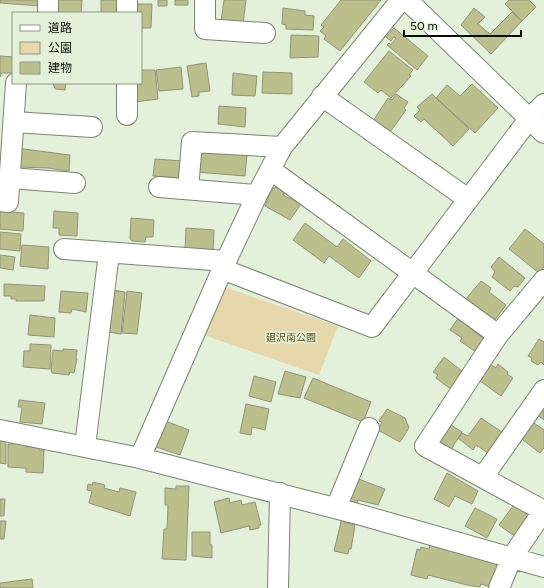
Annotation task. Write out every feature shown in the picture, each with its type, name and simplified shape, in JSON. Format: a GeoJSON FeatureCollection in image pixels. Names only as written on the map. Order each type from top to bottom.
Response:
{"type":"FeatureCollection","features":[{"type":"Feature","properties":{"kind":"street"},"geometry":{"type":"LineString","coordinates":[[48,0],[48,12]]}},
{"type":"Feature","properties":{"kind":"street"},"geometry":{"type":"LineString","coordinates":[[127,0],[127,12]]}},
{"type":"Feature","properties":{"kind":"street"},"geometry":{"type":"LineString","coordinates":[[205,0],[205,29],[265,33]]}},
{"type":"Feature","properties":{"kind":"street"},"geometry":{"type":"LineString","coordinates":[[140,458],[224,265],[257,194],[282,147],[322,96],[402,0]]}},
{"type":"Feature","properties":{"kind":"street"},"geometry":{"type":"LineString","coordinates":[[407,0],[544,133]]}},
{"type":"Feature","properties":{"kind":"street"},"geometry":{"type":"LineString","coordinates":[[0,201],[8,202],[16,84]]}},
{"type":"Feature","properties":{"kind":"street"},"geometry":{"type":"LineString","coordinates":[[126,115],[127,84]]}},
{"type":"Feature","properties":{"kind":"street"},"geometry":{"type":"LineString","coordinates":[[322,96],[468,199]]}},
{"type":"Feature","properties":{"kind":"street"},"geometry":{"type":"LineString","coordinates":[[64,249],[224,265],[372,327],[468,199],[530,119],[544,104]]}},
{"type":"Feature","properties":{"kind":"street"},"geometry":{"type":"LineString","coordinates":[[14,122],[92,127]]}},
{"type":"Feature","properties":{"kind":"street"},"geometry":{"type":"LineString","coordinates":[[188,189],[192,142],[282,147]]}},
{"type":"Feature","properties":{"kind":"street"},"geometry":{"type":"LineString","coordinates":[[271,170],[498,335]]}},
{"type":"Feature","properties":{"kind":"street"},"geometry":{"type":"LineString","coordinates":[[10,178],[76,183]]}},
{"type":"Feature","properties":{"kind":"street"},"geometry":{"type":"LineString","coordinates":[[159,187],[257,194]]}},
{"type":"Feature","properties":{"kind":"street"},"geometry":{"type":"LineString","coordinates":[[85,446],[109,253]]}},
{"type":"Feature","properties":{"kind":"street"},"geometry":{"type":"LineString","coordinates":[[499,588],[512,557],[544,511],[425,446],[498,335],[544,280]]}},
{"type":"Feature","properties":{"kind":"street"},"geometry":{"type":"LineString","coordinates":[[483,477],[544,390]]}},
{"type":"Feature","properties":{"kind":"street"},"geometry":{"type":"LineString","coordinates":[[336,508],[369,428]]}},
{"type":"Feature","properties":{"kind":"street"},"geometry":{"type":"LineString","coordinates":[[0,430],[140,458],[280,493],[544,567]]}},
{"type":"Feature","properties":{"kind":"street"},"geometry":{"type":"LineString","coordinates":[[278,588],[280,493]]}},
{"type":"Feature","properties":{"kind":"green space","name":"廻沢南公園"},"geometry":{"type":"Polygon","coordinates":[[[221,286],[338,326],[319,375],[198,333],[221,286]]]}},
{"type":"Feature","properties":{"kind":"building"},"geometry":{"type":"Polygon","coordinates":[[[0,0],[42,0],[41,6],[0,3],[0,0]]]}},
{"type":"Feature","properties":{"kind":"building"},"geometry":{"type":"Polygon","coordinates":[[[50,0],[82,0],[81,12],[49,12],[50,0]]]}},
{"type":"Feature","properties":{"kind":"building"},"geometry":{"type":"Polygon","coordinates":[[[101,0],[120,0],[121,12],[101,12],[101,0]]]}},
{"type":"Feature","properties":{"kind":"building"},"geometry":{"type":"Polygon","coordinates":[[[158,0],[167,0],[167,6],[158,6],[158,0]]]}},
{"type":"Feature","properties":{"kind":"building"},"geometry":{"type":"Polygon","coordinates":[[[175,0],[188,0],[188,5],[175,5],[175,0]]]}},
{"type":"Feature","properties":{"kind":"building"},"geometry":{"type":"Polygon","coordinates":[[[224,0],[246,0],[243,24],[221,22],[224,0]]]}},
{"type":"Feature","properties":{"kind":"building"},"geometry":{"type":"Polygon","coordinates":[[[341,0],[381,0],[340,51],[324,39],[326,36],[320,31],[324,27],[321,25],[341,0]]]}},
{"type":"Feature","properties":{"kind":"building"},"geometry":{"type":"Polygon","coordinates":[[[509,0],[529,0],[536,7],[522,21],[505,4],[509,0]]]}},
{"type":"Feature","properties":{"kind":"building"},"geometry":{"type":"Polygon","coordinates":[[[133,4],[152,4],[151,28],[142,28],[142,12],[133,12],[133,4]]]}},
{"type":"Feature","properties":{"kind":"building"},"geometry":{"type":"Polygon","coordinates":[[[283,8],[305,11],[305,15],[314,16],[313,30],[286,29],[286,25],[282,24],[283,8]]]}},
{"type":"Feature","properties":{"kind":"building"},"geometry":{"type":"Polygon","coordinates":[[[474,8],[485,17],[478,24],[490,34],[512,12],[522,21],[491,54],[461,25],[474,8]]]}},
{"type":"Feature","properties":{"kind":"building"},"geometry":{"type":"Polygon","coordinates":[[[394,28],[428,56],[417,70],[387,45],[389,43],[391,45],[396,38],[394,37],[391,41],[386,37],[394,28]]]}},
{"type":"Feature","properties":{"kind":"building"},"geometry":{"type":"Polygon","coordinates":[[[291,35],[319,36],[318,57],[290,58],[291,35]]]}},
{"type":"Feature","properties":{"kind":"building"},"geometry":{"type":"Polygon","coordinates":[[[389,51],[413,70],[409,75],[411,76],[391,98],[381,90],[378,93],[364,82],[389,51]]]}},
{"type":"Feature","properties":{"kind":"building"},"geometry":{"type":"Polygon","coordinates":[[[0,56],[12,57],[12,73],[1,73],[0,77],[0,56]]]}},
{"type":"Feature","properties":{"kind":"building"},"geometry":{"type":"Polygon","coordinates":[[[206,63],[210,91],[199,92],[199,96],[192,97],[187,66],[206,63]]]}},
{"type":"Feature","properties":{"kind":"building"},"geometry":{"type":"Polygon","coordinates":[[[181,67],[183,89],[159,91],[156,70],[181,67]]]}},
{"type":"Feature","properties":{"kind":"building"},"geometry":{"type":"Polygon","coordinates":[[[142,70],[155,70],[158,99],[135,102],[133,84],[142,84],[142,70]]]}},
{"type":"Feature","properties":{"kind":"building"},"geometry":{"type":"Polygon","coordinates":[[[263,72],[292,73],[292,94],[262,93],[263,72]]]}},
{"type":"Feature","properties":{"kind":"building"},"geometry":{"type":"Polygon","coordinates":[[[233,73],[257,76],[255,96],[232,95],[233,73]]]}},
{"type":"Feature","properties":{"kind":"building"},"geometry":{"type":"Polygon","coordinates":[[[53,84],[66,84],[65,90],[55,89],[53,84]]]}},
{"type":"Feature","properties":{"kind":"building"},"geometry":{"type":"Polygon","coordinates":[[[472,84],[498,108],[475,133],[436,98],[447,85],[460,96],[472,84]]]}},
{"type":"Feature","properties":{"kind":"building"},"geometry":{"type":"Polygon","coordinates":[[[396,94],[408,102],[404,108],[406,110],[390,132],[373,121],[388,98],[392,100],[396,94]]]}},
{"type":"Feature","properties":{"kind":"building"},"geometry":{"type":"Polygon","coordinates":[[[432,94],[469,129],[453,146],[424,119],[421,122],[414,116],[420,110],[417,107],[432,94]]]}},
{"type":"Feature","properties":{"kind":"building"},"geometry":{"type":"Polygon","coordinates":[[[219,106],[246,108],[245,127],[218,124],[219,106]]]}},
{"type":"Feature","properties":{"kind":"building"},"geometry":{"type":"Polygon","coordinates":[[[16,148],[70,155],[69,171],[48,168],[20,167],[16,148]]]}},
{"type":"Feature","properties":{"kind":"building"},"geometry":{"type":"Polygon","coordinates":[[[198,150],[247,154],[245,176],[196,172],[198,150]]]}},
{"type":"Feature","properties":{"kind":"building"},"geometry":{"type":"Polygon","coordinates":[[[155,159],[183,161],[179,178],[153,176],[155,159]]]}},
{"type":"Feature","properties":{"kind":"building"},"geometry":{"type":"Polygon","coordinates":[[[276,187],[285,191],[283,195],[301,204],[290,220],[265,206],[272,189],[276,187]]]}},
{"type":"Feature","properties":{"kind":"building"},"geometry":{"type":"Polygon","coordinates":[[[0,211],[24,213],[23,231],[0,229],[0,211]]]}},
{"type":"Feature","properties":{"kind":"building"},"geometry":{"type":"Polygon","coordinates":[[[54,211],[78,213],[77,236],[59,235],[59,228],[53,228],[54,211]]]}},
{"type":"Feature","properties":{"kind":"building"},"geometry":{"type":"Polygon","coordinates":[[[131,218],[154,220],[153,237],[146,237],[145,242],[132,241],[130,239],[131,218]]]}},
{"type":"Feature","properties":{"kind":"building"},"geometry":{"type":"Polygon","coordinates":[[[305,223],[337,247],[343,239],[371,261],[359,278],[329,256],[324,263],[293,240],[305,223]]]}},
{"type":"Feature","properties":{"kind":"building"},"geometry":{"type":"Polygon","coordinates":[[[186,228],[214,230],[213,253],[185,251],[186,228]]]}},
{"type":"Feature","properties":{"kind":"building"},"geometry":{"type":"Polygon","coordinates":[[[525,229],[544,244],[544,267],[539,273],[509,249],[525,229]]]}},
{"type":"Feature","properties":{"kind":"building"},"geometry":{"type":"Polygon","coordinates":[[[0,232],[21,234],[20,251],[0,249],[0,232]]]}},
{"type":"Feature","properties":{"kind":"building"},"geometry":{"type":"Polygon","coordinates":[[[22,245],[49,247],[48,269],[20,266],[22,245]]]}},
{"type":"Feature","properties":{"kind":"building"},"geometry":{"type":"Polygon","coordinates":[[[0,255],[15,257],[13,270],[0,268],[0,255]]]}},
{"type":"Feature","properties":{"kind":"building"},"geometry":{"type":"Polygon","coordinates":[[[499,257],[525,278],[518,287],[514,286],[510,291],[492,277],[495,272],[491,267],[499,257]]]}},
{"type":"Feature","properties":{"kind":"building"},"geometry":{"type":"Polygon","coordinates":[[[481,281],[491,288],[489,292],[506,305],[494,321],[465,300],[481,281]]]}},
{"type":"Feature","properties":{"kind":"building"},"geometry":{"type":"Polygon","coordinates":[[[4,284],[45,286],[44,301],[16,301],[16,299],[11,299],[11,296],[4,296],[4,284]]]}},
{"type":"Feature","properties":{"kind":"building"},"geometry":{"type":"Polygon","coordinates":[[[112,290],[125,292],[121,334],[108,332],[112,290]]]}},
{"type":"Feature","properties":{"kind":"building"},"geometry":{"type":"Polygon","coordinates":[[[61,291],[88,293],[86,312],[72,309],[71,313],[59,312],[61,291]]]}},
{"type":"Feature","properties":{"kind":"building"},"geometry":{"type":"Polygon","coordinates":[[[127,291],[142,293],[137,334],[122,333],[127,291]]]}},
{"type":"Feature","properties":{"kind":"building"},"geometry":{"type":"Polygon","coordinates":[[[30,315],[55,318],[54,337],[28,335],[30,315]]]}},
{"type":"Feature","properties":{"kind":"building"},"geometry":{"type":"Polygon","coordinates":[[[459,317],[474,327],[472,330],[485,339],[476,352],[460,341],[462,338],[450,330],[459,317]]]}},
{"type":"Feature","properties":{"kind":"building"},"geometry":{"type":"Polygon","coordinates":[[[539,339],[544,342],[544,365],[541,362],[538,365],[531,361],[532,358],[528,356],[539,339]]]}},
{"type":"Feature","properties":{"kind":"building"},"geometry":{"type":"Polygon","coordinates":[[[30,344],[51,345],[50,369],[23,367],[24,351],[30,351],[30,344]]]}},
{"type":"Feature","properties":{"kind":"building"},"geometry":{"type":"Polygon","coordinates":[[[63,349],[77,350],[74,373],[70,372],[69,375],[52,373],[51,370],[53,350],[63,351],[63,349]]]}},
{"type":"Feature","properties":{"kind":"building"},"geometry":{"type":"Polygon","coordinates":[[[444,357],[462,371],[459,375],[462,377],[452,390],[436,378],[438,375],[433,372],[444,357]]]}},
{"type":"Feature","properties":{"kind":"building"},"geometry":{"type":"Polygon","coordinates":[[[490,364],[496,368],[498,364],[513,378],[501,396],[476,378],[490,364]]]}},
{"type":"Feature","properties":{"kind":"building"},"geometry":{"type":"Polygon","coordinates":[[[285,371],[306,377],[300,398],[278,394],[285,371]]]}},
{"type":"Feature","properties":{"kind":"building"},"geometry":{"type":"Polygon","coordinates":[[[254,376],[276,382],[271,402],[249,396],[254,376]]]}},
{"type":"Feature","properties":{"kind":"building"},"geometry":{"type":"Polygon","coordinates":[[[313,378],[371,402],[363,422],[304,398],[313,378]]]}},
{"type":"Feature","properties":{"kind":"building"},"geometry":{"type":"Polygon","coordinates":[[[19,400],[45,403],[42,424],[20,422],[22,407],[18,407],[19,400]]]}},
{"type":"Feature","properties":{"kind":"building"},"geometry":{"type":"Polygon","coordinates":[[[544,402],[544,420],[536,414],[544,402]]]}},
{"type":"Feature","properties":{"kind":"building"},"geometry":{"type":"Polygon","coordinates":[[[246,404],[269,409],[265,430],[252,427],[251,435],[240,433],[246,404]]]}},
{"type":"Feature","properties":{"kind":"building"},"geometry":{"type":"Polygon","coordinates":[[[387,409],[405,418],[409,428],[400,442],[378,430],[382,422],[379,421],[387,409]]]}},
{"type":"Feature","properties":{"kind":"building"},"geometry":{"type":"Polygon","coordinates":[[[481,418],[505,434],[491,455],[476,445],[473,450],[458,438],[462,433],[468,436],[481,418]]]}},
{"type":"Feature","properties":{"kind":"building"},"geometry":{"type":"Polygon","coordinates":[[[165,421],[189,430],[180,455],[156,447],[165,421]]]}},
{"type":"Feature","properties":{"kind":"building"},"geometry":{"type":"Polygon","coordinates":[[[445,421],[462,432],[450,451],[433,440],[445,421]]]}},
{"type":"Feature","properties":{"kind":"building"},"geometry":{"type":"Polygon","coordinates":[[[531,421],[544,430],[544,448],[540,453],[519,437],[531,421]]]}},
{"type":"Feature","properties":{"kind":"building"},"geometry":{"type":"Polygon","coordinates":[[[0,441],[6,441],[6,464],[0,463],[0,441]]]}},
{"type":"Feature","properties":{"kind":"building"},"geometry":{"type":"Polygon","coordinates":[[[14,442],[26,445],[26,447],[39,445],[39,450],[44,450],[43,473],[26,472],[26,468],[8,467],[8,444],[14,444],[14,442]]]}},
{"type":"Feature","properties":{"kind":"building"},"geometry":{"type":"Polygon","coordinates":[[[447,473],[478,491],[472,504],[455,496],[449,507],[434,499],[447,473]]]}},
{"type":"Feature","properties":{"kind":"building"},"geometry":{"type":"Polygon","coordinates":[[[356,478],[385,489],[378,505],[358,500],[357,503],[350,501],[356,478]]]}},
{"type":"Feature","properties":{"kind":"building"},"geometry":{"type":"Polygon","coordinates":[[[93,482],[105,485],[104,488],[119,492],[120,488],[136,492],[130,516],[89,503],[92,491],[87,490],[88,484],[92,485],[93,482]]]}},
{"type":"Feature","properties":{"kind":"building"},"geometry":{"type":"Polygon","coordinates":[[[176,486],[189,486],[186,560],[162,559],[164,529],[167,529],[168,505],[165,505],[165,488],[176,489],[176,486]]]}},
{"type":"Feature","properties":{"kind":"building"},"geometry":{"type":"Polygon","coordinates":[[[229,498],[230,503],[241,500],[242,505],[255,502],[261,525],[259,525],[259,528],[250,530],[249,526],[221,533],[214,502],[229,498]]]}},
{"type":"Feature","properties":{"kind":"building"},"geometry":{"type":"Polygon","coordinates":[[[0,499],[5,499],[4,516],[0,516],[0,499]]]}},
{"type":"Feature","properties":{"kind":"building"},"geometry":{"type":"Polygon","coordinates":[[[516,502],[533,515],[516,537],[499,525],[516,502]]]}},
{"type":"Feature","properties":{"kind":"building"},"geometry":{"type":"Polygon","coordinates":[[[475,508],[497,519],[487,538],[465,526],[475,508]]]}},
{"type":"Feature","properties":{"kind":"building"},"geometry":{"type":"Polygon","coordinates":[[[342,518],[345,519],[344,522],[355,525],[351,549],[349,549],[348,554],[334,551],[342,518]]]}},
{"type":"Feature","properties":{"kind":"building"},"geometry":{"type":"Polygon","coordinates":[[[0,521],[6,521],[4,539],[0,539],[0,521]]]}},
{"type":"Feature","properties":{"kind":"building"},"geometry":{"type":"Polygon","coordinates":[[[192,532],[210,532],[212,558],[192,556],[192,532]]]}},
{"type":"Feature","properties":{"kind":"building"},"geometry":{"type":"Polygon","coordinates":[[[430,545],[500,560],[491,587],[481,584],[480,587],[467,585],[428,575],[427,579],[411,575],[417,549],[420,550],[421,547],[429,549],[430,545]]]}},
{"type":"Feature","properties":{"kind":"building"},"geometry":{"type":"Polygon","coordinates":[[[32,579],[33,588],[0,588],[0,583],[32,579]]]}}]}
